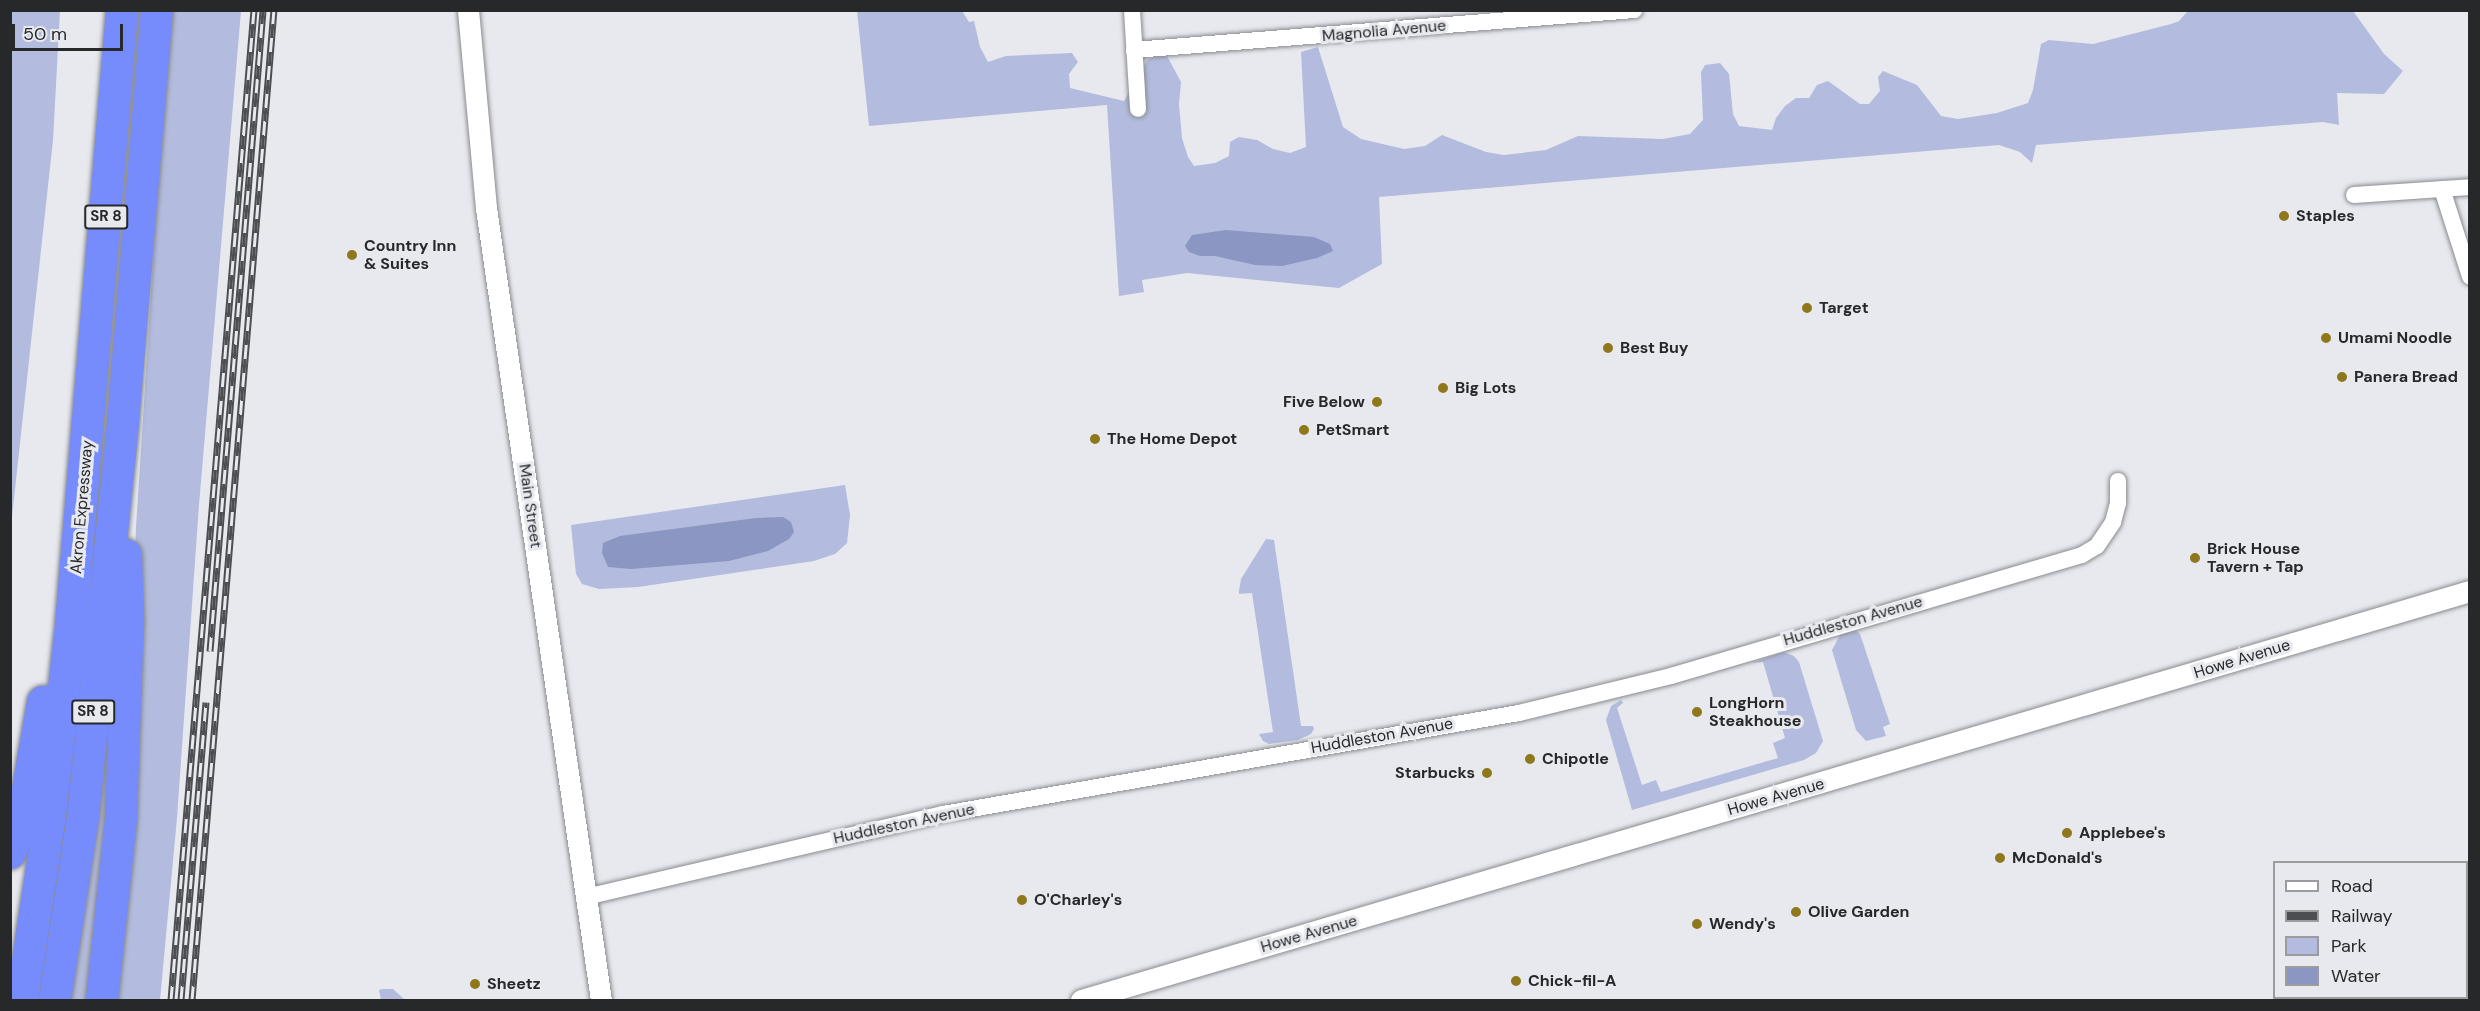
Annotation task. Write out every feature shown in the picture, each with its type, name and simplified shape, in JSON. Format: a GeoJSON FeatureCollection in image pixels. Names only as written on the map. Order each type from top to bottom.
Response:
{"type":"FeatureCollection","features":[{"type":"Feature","properties":{"kind":"highway","name":"Akron Expressway"},"geometry":{"type":"LineString","coordinates":[[22,1000],[50,815],[90,423],[122,10]]}},
{"type":"Feature","properties":{"kind":"highway","name":"Akron Expressway"},"geometry":{"type":"LineString","coordinates":[[55,1000],[83,817],[123,422],[157,10]]}},
{"type":"Feature","properties":{"kind":"highway"},"geometry":{"type":"LineString","coordinates":[[102,1000],[122,796],[128,622],[123,422]]}},
{"type":"Feature","properties":{"kind":"highway"},"geometry":{"type":"LineString","coordinates":[[10,853],[22,818],[90,423]]}},
{"type":"Feature","properties":{"kind":"street","name":"Main Street"},"geometry":{"type":"LineString","coordinates":[[468,10],[486,208],[601,1000]]}},
{"type":"Feature","properties":{"kind":"street"},"geometry":{"type":"LineString","coordinates":[[1132,10],[1138,109]]}},
{"type":"Feature","properties":{"kind":"street","name":"Magnolia Avenue"},"geometry":{"type":"LineString","coordinates":[[1134,50],[1634,10]]}},
{"type":"Feature","properties":{"kind":"street"},"geometry":{"type":"LineString","coordinates":[[2354,195],[2469,187]]}},
{"type":"Feature","properties":{"kind":"street"},"geometry":{"type":"LineString","coordinates":[[2442,189],[2469,277]]}},
{"type":"Feature","properties":{"kind":"street","name":"Huddleston Avenue"},"geometry":{"type":"LineString","coordinates":[[586,897],[943,814],[1519,713],[1671,676],[2082,555],[2097,546],[2113,522],[2118,503],[2118,482]]}},
{"type":"Feature","properties":{"kind":"street","name":"Howe Avenue"},"geometry":{"type":"LineString","coordinates":[[1082,1000],[2469,591]]}},
{"type":"Feature","properties":{"kind":"green space"},"geometry":{"type":"Polygon","coordinates":[[[11,10],[60,11],[53,140],[11,526],[11,10]]]}},
{"type":"Feature","properties":{"kind":"green space"},"geometry":{"type":"Polygon","coordinates":[[[169,11],[241,11],[199,505],[177,818],[160,1000],[108,1000],[128,747],[136,527],[169,11]]]}},
{"type":"Feature","properties":{"kind":"green space"},"geometry":{"type":"Polygon","coordinates":[[[857,11],[962,11],[969,22],[974,21],[980,47],[988,62],[1006,56],[1072,53],[1078,62],[1069,74],[1070,88],[1124,101],[1148,59],[1166,54],[1181,82],[1179,104],[1182,138],[1188,157],[1194,166],[1215,163],[1229,156],[1230,142],[1239,137],[1257,140],[1273,149],[1290,153],[1306,147],[1301,52],[1318,47],[1343,127],[1361,139],[1404,149],[1425,146],[1442,135],[1486,152],[1504,155],[1546,150],[1578,136],[1663,139],[1690,134],[1703,120],[1701,72],[1705,65],[1720,63],[1729,74],[1733,114],[1739,126],[1772,130],[1776,118],[1785,106],[1796,98],[1809,98],[1817,85],[1828,81],[1860,104],[1869,104],[1880,91],[1878,77],[1883,71],[1917,85],[1941,116],[1958,119],[1997,113],[2028,103],[2033,90],[2041,44],[2049,40],[2093,44],[2171,24],[2179,21],[2188,11],[2353,11],[2384,54],[2403,71],[2384,94],[2337,93],[2339,125],[2323,122],[2036,145],[2032,163],[2020,152],[1999,145],[1379,197],[1382,264],[1339,288],[1187,273],[1142,280],[1144,292],[1119,296],[1107,105],[869,126],[857,11]]]}},
{"type":"Feature","properties":{"kind":"green space"},"geometry":{"type":"Polygon","coordinates":[[[845,485],[850,515],[847,543],[835,554],[814,561],[638,587],[599,589],[582,584],[576,574],[571,525],[845,485]]]}},
{"type":"Feature","properties":{"kind":"green space"},"geometry":{"type":"Polygon","coordinates":[[[1266,539],[1274,540],[1301,726],[1313,726],[1314,729],[1311,734],[1298,740],[1269,744],[1263,741],[1259,734],[1273,732],[1252,593],[1239,594],[1241,579],[1266,539]]]}},
{"type":"Feature","properties":{"kind":"green space"},"geometry":{"type":"Polygon","coordinates":[[[1856,630],[1860,634],[1890,724],[1883,727],[1886,736],[1866,741],[1856,730],[1832,650],[1840,635],[1856,630]]]}},
{"type":"Feature","properties":{"kind":"green space"},"geometry":{"type":"Polygon","coordinates":[[[1784,652],[1794,656],[1799,662],[1823,741],[1816,753],[1804,760],[1632,810],[1606,720],[1611,706],[1621,700],[1623,703],[1617,708],[1642,785],[1656,780],[1661,792],[1778,758],[1773,743],[1785,738],[1763,662],[1751,663],[1784,652]]]}},
{"type":"Feature","properties":{"kind":"green space"},"geometry":{"type":"Polygon","coordinates":[[[104,744],[113,744],[88,1000],[68,1000],[104,744]]]}},
{"type":"Feature","properties":{"kind":"green space"},"geometry":{"type":"Polygon","coordinates":[[[393,989],[405,1000],[381,1000],[379,990],[393,989]]]}},
{"type":"Feature","properties":{"kind":"water"},"geometry":{"type":"Polygon","coordinates":[[[1226,230],[1314,237],[1330,244],[1333,251],[1317,258],[1282,266],[1255,265],[1215,256],[1200,256],[1189,252],[1185,246],[1192,235],[1226,230]]]}},
{"type":"Feature","properties":{"kind":"water"},"geometry":{"type":"Polygon","coordinates":[[[783,517],[791,522],[794,532],[789,539],[768,551],[729,561],[631,569],[608,567],[602,553],[603,543],[620,536],[756,518],[783,517]]]}},
{"type":"Feature","properties":{"kind":"railway"},"geometry":{"type":"LineString","coordinates":[[171,1000],[254,10]]}},
{"type":"Feature","properties":{"kind":"railway"},"geometry":{"type":"LineString","coordinates":[[210,651],[263,10]]}},
{"type":"Feature","properties":{"kind":"railway"},"geometry":{"type":"LineString","coordinates":[[192,1000],[274,10]]}},
{"type":"Feature","properties":{"kind":"railway"},"geometry":{"type":"LineString","coordinates":[[181,1000],[206,702]]}},
{"type":"Feature","properties":{"kind":"place","name":"Staples"},"geometry":{"type":"Point","coordinates":[2284,216]}},
{"type":"Feature","properties":{"kind":"place","name":"Country Inn & Suites"},"geometry":{"type":"Point","coordinates":[352,255]}},
{"type":"Feature","properties":{"kind":"place","name":"Target"},"geometry":{"type":"Point","coordinates":[1807,308]}},
{"type":"Feature","properties":{"kind":"place","name":"Umami Noodle"},"geometry":{"type":"Point","coordinates":[2326,338]}},
{"type":"Feature","properties":{"kind":"place","name":"Best Buy"},"geometry":{"type":"Point","coordinates":[1608,348]}},
{"type":"Feature","properties":{"kind":"place","name":"Panera Bread"},"geometry":{"type":"Point","coordinates":[2342,377]}},
{"type":"Feature","properties":{"kind":"place","name":"Big Lots"},"geometry":{"type":"Point","coordinates":[1443,388]}},
{"type":"Feature","properties":{"kind":"place","name":"Five Below"},"geometry":{"type":"Point","coordinates":[1377,402]}},
{"type":"Feature","properties":{"kind":"place","name":"PetSmart"},"geometry":{"type":"Point","coordinates":[1304,430]}},
{"type":"Feature","properties":{"kind":"place","name":"The Home Depot"},"geometry":{"type":"Point","coordinates":[1095,439]}},
{"type":"Feature","properties":{"kind":"place","name":"Brick House Tavern + Tap"},"geometry":{"type":"Point","coordinates":[2195,558]}},
{"type":"Feature","properties":{"kind":"place","name":"LongHorn Steakhouse"},"geometry":{"type":"Point","coordinates":[1697,712]}},
{"type":"Feature","properties":{"kind":"place","name":"Chipotle"},"geometry":{"type":"Point","coordinates":[1530,759]}},
{"type":"Feature","properties":{"kind":"place","name":"Starbucks"},"geometry":{"type":"Point","coordinates":[1487,773]}},
{"type":"Feature","properties":{"kind":"place","name":"Applebee's"},"geometry":{"type":"Point","coordinates":[2067,833]}},
{"type":"Feature","properties":{"kind":"place","name":"McDonald's"},"geometry":{"type":"Point","coordinates":[2000,858]}},
{"type":"Feature","properties":{"kind":"place","name":"O'Charley's"},"geometry":{"type":"Point","coordinates":[1022,900]}},
{"type":"Feature","properties":{"kind":"place","name":"Olive Garden"},"geometry":{"type":"Point","coordinates":[1796,912]}},
{"type":"Feature","properties":{"kind":"place","name":"Wendy's"},"geometry":{"type":"Point","coordinates":[1697,924]}},
{"type":"Feature","properties":{"kind":"place","name":"Chick-fil-A"},"geometry":{"type":"Point","coordinates":[1516,981]}},
{"type":"Feature","properties":{"kind":"place","name":"Sheetz"},"geometry":{"type":"Point","coordinates":[475,984]}}]}
